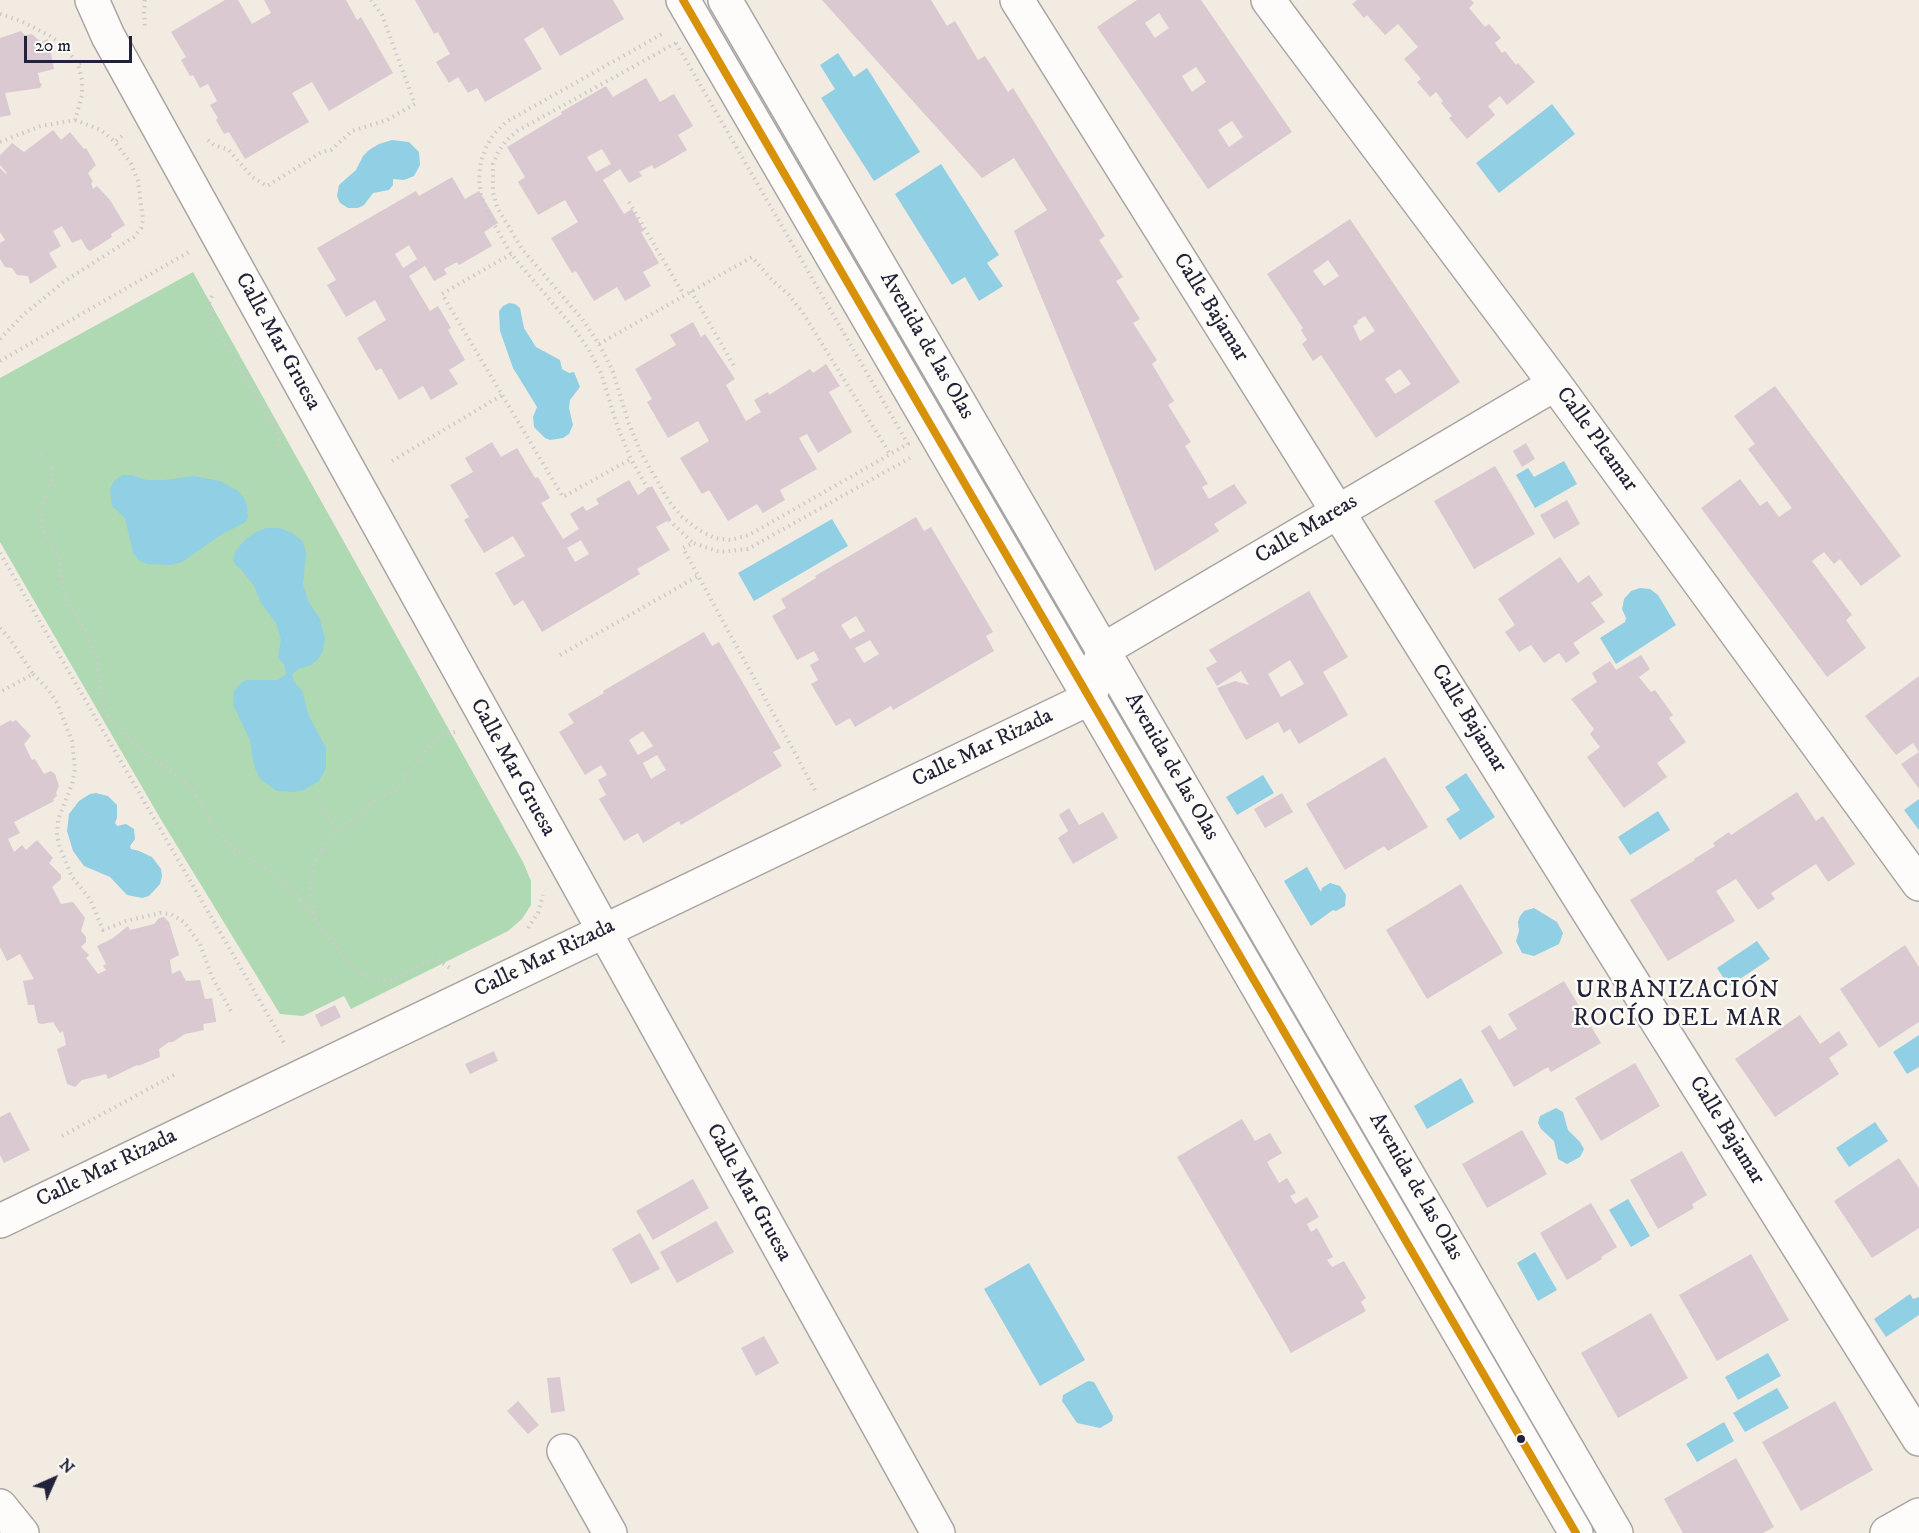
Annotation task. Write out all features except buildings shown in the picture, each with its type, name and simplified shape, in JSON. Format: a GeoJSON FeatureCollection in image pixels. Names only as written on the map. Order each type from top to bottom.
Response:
{"type":"FeatureCollection","features":[{"type":"Feature","properties":{"kind":"street","name":"Calle Mar Gruesa"},"geometry":{"type":"LineString","coordinates":[[92,0],[119,56],[602,932],[938,1533]]}},
{"type":"Feature","properties":{"kind":"street","name":"Avenida de las Olas"},"geometry":{"type":"LineString","coordinates":[[683,0],[1576,1533]]}},
{"type":"Feature","properties":{"kind":"street","name":"Avenida de las Olas"},"geometry":{"type":"LineString","coordinates":[[725,0],[1616,1533]]}},
{"type":"Feature","properties":{"kind":"street","name":"Calle Bajamar"},"geometry":{"type":"LineString","coordinates":[[1017,0],[1919,1439]]}},
{"type":"Feature","properties":{"kind":"street","name":"Calle Pleamar"},"geometry":{"type":"LineString","coordinates":[[1268,0],[1555,384],[1919,884]]}},
{"type":"Feature","properties":{"kind":"street","name":"Calle Mareas"},"geometry":{"type":"LineString","coordinates":[[1103,650],[1555,384]]}},
{"type":"Feature","properties":{"kind":"street"},"geometry":{"type":"LineString","coordinates":[[1090,698],[1103,650]]}},
{"type":"Feature","properties":{"kind":"street","name":"Calle Mar Rizada"},"geometry":{"type":"LineString","coordinates":[[0,1221],[1090,698]]}},
{"type":"Feature","properties":{"kind":"street"},"geometry":{"type":"LineString","coordinates":[[564,1451],[610,1533]]}},
{"type":"Feature","properties":{"kind":"street"},"geometry":{"type":"LineString","coordinates":[[0,1506],[22,1533]]}},
{"type":"Feature","properties":{"kind":"street"},"geometry":{"type":"LineString","coordinates":[[1887,1533],[1919,1515]]}},
{"type":"Feature","properties":{"kind":"path"},"geometry":{"type":"LineString","coordinates":[[145,0],[144,13],[147,29]]}},
{"type":"Feature","properties":{"kind":"path"},"geometry":{"type":"LineString","coordinates":[[203,132],[209,142],[229,150],[252,177],[267,186],[322,152],[331,150],[352,130],[387,120],[415,104],[382,15],[371,0]]}},
{"type":"Feature","properties":{"kind":"path"},"geometry":{"type":"LineString","coordinates":[[0,15],[21,21],[52,37],[78,64],[82,80],[82,95],[75,120]]}},
{"type":"Feature","properties":{"kind":"path"},"geometry":{"type":"LineString","coordinates":[[648,489],[631,459],[589,350],[572,326],[511,254],[487,212],[481,195],[479,178],[481,161],[487,145],[506,122],[668,31]]}},
{"type":"Feature","properties":{"kind":"path"},"geometry":{"type":"LineString","coordinates":[[676,43],[517,131],[506,141],[498,152],[494,164],[493,192],[497,207],[522,249],[582,319],[599,344],[612,369],[629,424],[654,477],[681,516],[699,530],[715,538],[731,540],[749,536],[908,444]]}},
{"type":"Feature","properties":{"kind":"path"},"geometry":{"type":"LineString","coordinates":[[78,64],[89,60]]}},
{"type":"Feature","properties":{"kind":"path"},"geometry":{"type":"LineString","coordinates":[[0,142],[41,126],[75,120],[101,130],[115,142],[131,165],[138,181],[143,220],[135,237],[58,287],[23,315],[0,339]]}},
{"type":"Feature","properties":{"kind":"path"},"geometry":{"type":"LineString","coordinates":[[115,142],[128,132]]}},
{"type":"Feature","properties":{"kind":"path"},"geometry":{"type":"LineString","coordinates":[[629,202],[684,295]]}},
{"type":"Feature","properties":{"kind":"path"},"geometry":{"type":"LineString","coordinates":[[0,361],[189,252],[193,249],[190,244]]}},
{"type":"Feature","properties":{"kind":"path"},"geometry":{"type":"LineString","coordinates":[[511,254],[441,294],[563,497],[631,459]]}},
{"type":"Feature","properties":{"kind":"path"},"geometry":{"type":"LineString","coordinates":[[599,344],[752,256],[772,280],[789,295],[802,313],[890,454]]}},
{"type":"Feature","properties":{"kind":"path"},"geometry":{"type":"LineString","coordinates":[[691,291],[734,366]]}},
{"type":"Feature","properties":{"kind":"path"},"geometry":{"type":"LineString","coordinates":[[217,292],[210,298],[208,306],[213,325],[276,429],[279,439],[277,459]]}},
{"type":"Feature","properties":{"kind":"path"},"geometry":{"type":"LineString","coordinates":[[392,461],[502,395]]}},
{"type":"Feature","properties":{"kind":"path"},"geometry":{"type":"LineString","coordinates":[[35,451],[52,468],[51,479],[41,508],[43,531],[59,558],[63,591],[69,606],[85,628],[97,661],[103,705],[109,719],[146,754],[186,783],[195,793],[213,825],[237,851],[297,894],[349,963],[369,978],[387,981],[431,959],[443,962],[453,970],[443,975]]}},
{"type":"Feature","properties":{"kind":"path"},"geometry":{"type":"LineString","coordinates":[[669,520],[693,543],[720,552],[748,549],[916,455]]}},
{"type":"Feature","properties":{"kind":"path"},"geometry":{"type":"LineString","coordinates":[[693,543],[683,548],[815,790]]}},
{"type":"Feature","properties":{"kind":"path"},"geometry":{"type":"LineString","coordinates":[[0,554],[288,1050]]}},
{"type":"Feature","properties":{"kind":"path"},"geometry":{"type":"LineString","coordinates":[[560,655],[698,576]]}},
{"type":"Feature","properties":{"kind":"path"},"geometry":{"type":"LineString","coordinates":[[0,628],[57,703],[72,741],[75,769],[72,784],[58,820],[57,836],[72,877],[90,899],[103,930],[126,921],[160,913],[171,914],[184,922],[200,944],[212,977],[231,1011]]}},
{"type":"Feature","properties":{"kind":"path"},"geometry":{"type":"LineString","coordinates":[[0,692],[33,674]]}},
{"type":"Feature","properties":{"kind":"path"},"geometry":{"type":"LineString","coordinates":[[317,922],[311,895],[312,867],[326,843],[372,802],[398,787],[435,740],[442,735],[462,731]]}},
{"type":"Feature","properties":{"kind":"path"},"geometry":{"type":"LineString","coordinates":[[315,797],[338,833]]}},
{"type":"Feature","properties":{"kind":"path"},"geometry":{"type":"LineString","coordinates":[[524,932],[538,913],[543,892]]}},
{"type":"Feature","properties":{"kind":"path"},"geometry":{"type":"LineString","coordinates":[[62,1136],[174,1076]]}},
{"type":"Feature","properties":{"kind":"green space"},"geometry":{"type":"Polygon","coordinates":[[[193,272],[523,862],[531,881],[531,905],[522,919],[508,931],[351,1009],[344,996],[303,1016],[280,1014],[160,818],[0,542],[0,378],[193,272]]]}},
{"type":"Feature","properties":{"kind":"water"},"geometry":{"type":"Polygon","coordinates":[[[838,53],[854,77],[867,68],[920,152],[874,181],[821,98],[835,89],[820,65],[838,53]]]}},
{"type":"Feature","properties":{"kind":"water"},"geometry":{"type":"Polygon","coordinates":[[[1552,104],[1575,134],[1499,193],[1476,163],[1552,104]]]}},
{"type":"Feature","properties":{"kind":"water"},"geometry":{"type":"Polygon","coordinates":[[[392,140],[409,142],[419,152],[420,165],[414,176],[404,180],[393,179],[393,185],[389,190],[373,193],[364,205],[358,208],[348,208],[340,203],[337,196],[339,185],[356,170],[369,150],[392,140]]]}},
{"type":"Feature","properties":{"kind":"water"},"geometry":{"type":"Polygon","coordinates":[[[941,164],[999,255],[987,263],[1003,286],[979,301],[965,277],[952,285],[895,194],[941,164]]]}},
{"type":"Feature","properties":{"kind":"water"},"geometry":{"type":"Polygon","coordinates":[[[509,303],[520,308],[524,328],[536,347],[560,360],[562,369],[569,373],[574,372],[580,387],[570,400],[569,408],[573,425],[569,434],[563,438],[550,440],[534,427],[533,417],[537,407],[513,368],[500,331],[499,311],[509,303]]]}},
{"type":"Feature","properties":{"kind":"water"},"geometry":{"type":"Polygon","coordinates":[[[1564,461],[1577,484],[1535,508],[1516,475],[1528,468],[1534,477],[1564,461]]]}},
{"type":"Feature","properties":{"kind":"water"},"geometry":{"type":"Polygon","coordinates":[[[122,475],[147,480],[194,476],[220,481],[238,491],[244,498],[248,518],[244,523],[222,534],[182,562],[171,565],[147,564],[138,560],[133,552],[125,518],[112,506],[110,489],[114,481],[122,475]]]}},
{"type":"Feature","properties":{"kind":"water"},"geometry":{"type":"Polygon","coordinates":[[[832,519],[848,546],[754,601],[738,573],[832,519]]]}},
{"type":"Feature","properties":{"kind":"water"},"geometry":{"type":"Polygon","coordinates":[[[266,528],[280,528],[292,533],[303,542],[306,553],[303,584],[308,601],[320,619],[325,639],[322,653],[317,660],[292,674],[294,682],[302,691],[309,716],[326,748],[326,768],[319,781],[304,790],[294,792],[277,791],[260,779],[254,766],[250,740],[233,705],[234,691],[242,682],[278,680],[286,674],[284,664],[278,658],[281,639],[276,623],[261,603],[254,586],[235,565],[233,559],[236,550],[246,539],[266,528]]]}},
{"type":"Feature","properties":{"kind":"water"},"geometry":{"type":"Polygon","coordinates":[[[1640,588],[1650,589],[1658,595],[1676,625],[1616,664],[1600,638],[1625,622],[1626,618],[1622,609],[1624,599],[1631,591],[1640,588]]]}},
{"type":"Feature","properties":{"kind":"water"},"geometry":{"type":"Polygon","coordinates":[[[1466,773],[1495,817],[1460,840],[1446,819],[1460,810],[1445,787],[1466,773]]]}},
{"type":"Feature","properties":{"kind":"water"},"geometry":{"type":"Polygon","coordinates":[[[1263,775],[1274,793],[1237,815],[1226,797],[1263,775]]]}},
{"type":"Feature","properties":{"kind":"water"},"geometry":{"type":"Polygon","coordinates":[[[96,793],[108,796],[117,805],[115,823],[117,826],[126,824],[134,829],[135,839],[130,846],[131,849],[152,857],[161,869],[160,884],[149,896],[142,898],[127,895],[110,877],[84,866],[73,851],[67,831],[69,814],[79,801],[96,793]]]}},
{"type":"Feature","properties":{"kind":"water"},"geometry":{"type":"Polygon","coordinates":[[[1919,799],[1919,830],[1904,810],[1919,799]]]}},
{"type":"Feature","properties":{"kind":"water"},"geometry":{"type":"Polygon","coordinates":[[[1658,811],[1670,830],[1630,855],[1618,837],[1658,811]]]}},
{"type":"Feature","properties":{"kind":"water"},"geometry":{"type":"Polygon","coordinates":[[[1307,867],[1321,892],[1322,888],[1330,883],[1340,886],[1346,895],[1345,906],[1336,911],[1333,910],[1311,926],[1284,881],[1307,867]]]}},
{"type":"Feature","properties":{"kind":"water"},"geometry":{"type":"Polygon","coordinates":[[[1534,908],[1557,922],[1563,933],[1559,944],[1534,956],[1522,953],[1516,941],[1520,916],[1524,911],[1534,908]]]}},
{"type":"Feature","properties":{"kind":"water"},"geometry":{"type":"Polygon","coordinates":[[[1757,941],[1770,959],[1729,986],[1717,968],[1757,941]]]}},
{"type":"Feature","properties":{"kind":"water"},"geometry":{"type":"Polygon","coordinates":[[[1919,1035],[1919,1067],[1907,1074],[1893,1052],[1919,1035]]]}},
{"type":"Feature","properties":{"kind":"water"},"geometry":{"type":"Polygon","coordinates":[[[1461,1078],[1474,1102],[1427,1129],[1414,1106],[1461,1078]]]}},
{"type":"Feature","properties":{"kind":"water"},"geometry":{"type":"Polygon","coordinates":[[[1556,1108],[1563,1112],[1568,1130],[1584,1149],[1580,1157],[1567,1164],[1558,1159],[1554,1141],[1538,1123],[1540,1116],[1556,1108]]]}},
{"type":"Feature","properties":{"kind":"water"},"geometry":{"type":"Polygon","coordinates":[[[1875,1122],[1888,1141],[1849,1167],[1836,1148],[1875,1122]]]}},
{"type":"Feature","properties":{"kind":"water"},"geometry":{"type":"Polygon","coordinates":[[[1628,1199],[1650,1236],[1631,1247],[1609,1210],[1628,1199]]]}},
{"type":"Feature","properties":{"kind":"water"},"geometry":{"type":"Polygon","coordinates":[[[1535,1252],[1557,1290],[1538,1301],[1517,1263],[1535,1252]]]}},
{"type":"Feature","properties":{"kind":"water"},"geometry":{"type":"Polygon","coordinates":[[[1029,1263],[1085,1360],[1040,1386],[984,1289],[1029,1263]]]}},
{"type":"Feature","properties":{"kind":"water"},"geometry":{"type":"Polygon","coordinates":[[[1910,1294],[1913,1299],[1919,1297],[1919,1315],[1886,1337],[1874,1319],[1910,1294]]]}},
{"type":"Feature","properties":{"kind":"water"},"geometry":{"type":"Polygon","coordinates":[[[1768,1353],[1781,1376],[1738,1400],[1725,1377],[1768,1353]]]}},
{"type":"Feature","properties":{"kind":"water"},"geometry":{"type":"Polygon","coordinates":[[[1088,1381],[1094,1382],[1113,1416],[1112,1421],[1100,1428],[1077,1423],[1062,1401],[1063,1395],[1088,1381]]]}},
{"type":"Feature","properties":{"kind":"water"},"geometry":{"type":"Polygon","coordinates":[[[1777,1388],[1789,1408],[1745,1432],[1733,1413],[1777,1388]]]}},
{"type":"Feature","properties":{"kind":"water"},"geometry":{"type":"Polygon","coordinates":[[[1724,1422],[1734,1441],[1697,1462],[1686,1444],[1724,1422]]]}},
{"type":"Feature","properties":{"kind":"transit line"},"geometry":{"type":"LineString","coordinates":[[683,0],[1576,1533]]}},
{"type":"Feature","properties":{"kind":"district","name":"URBANIZACIÓN ROCÍO DEL MAR"},"geometry":{"type":"Point","coordinates":[1678,1006]}}]}
